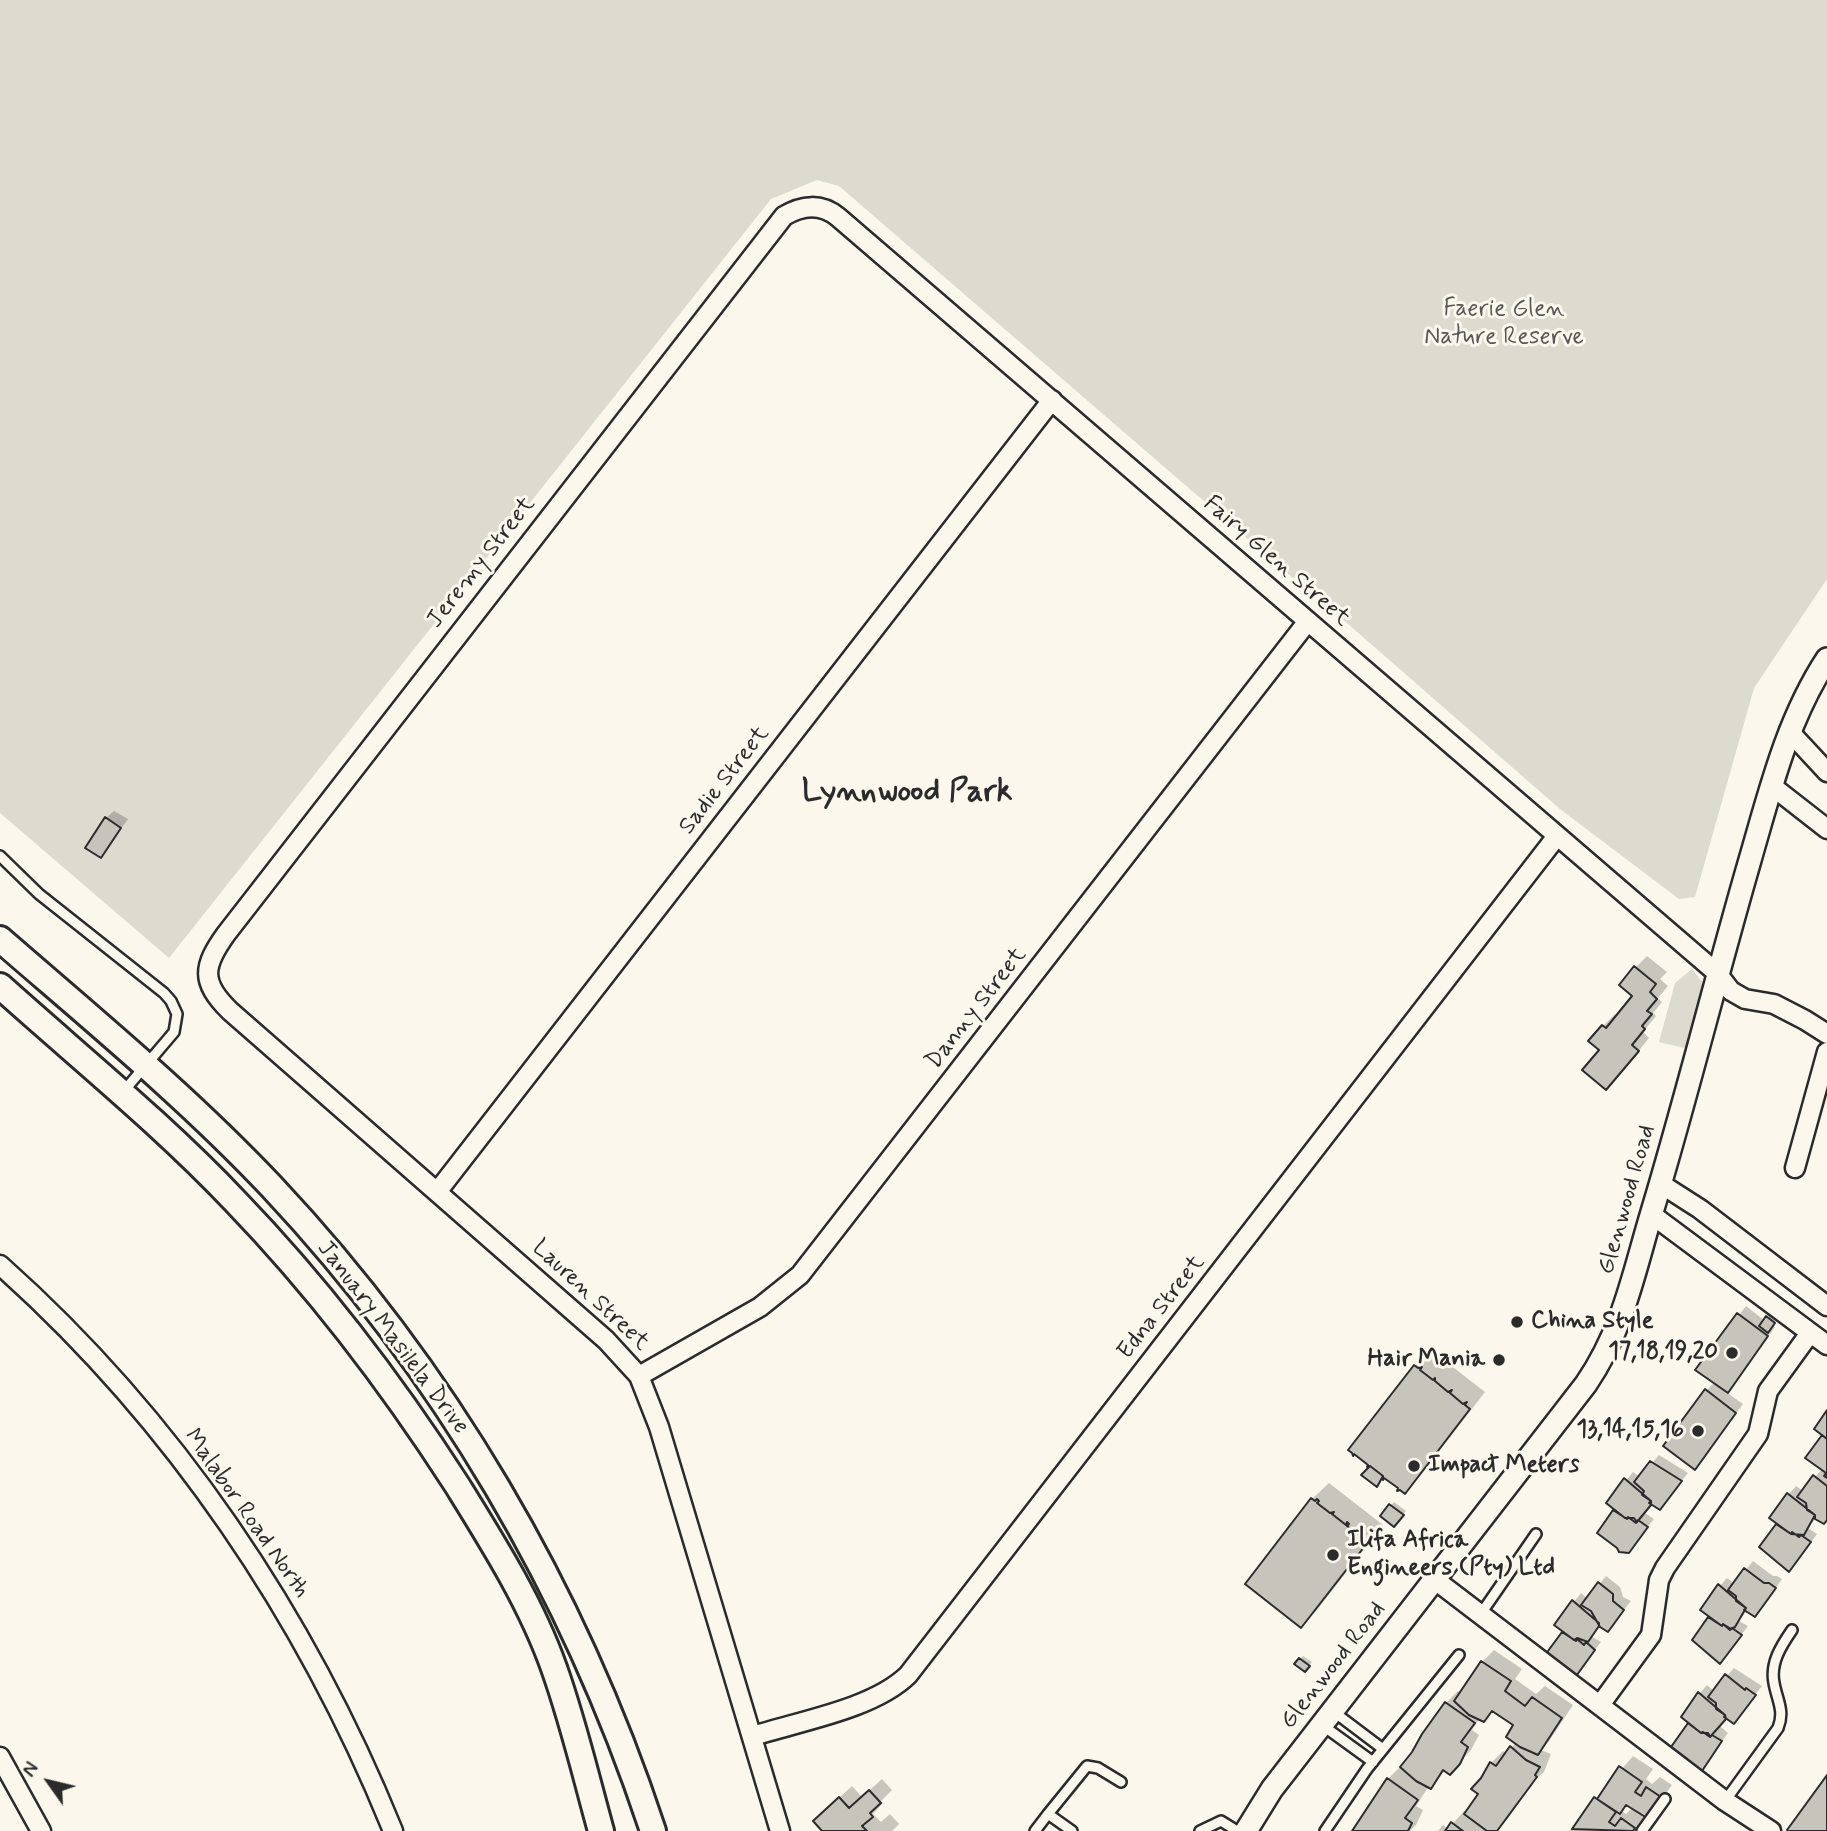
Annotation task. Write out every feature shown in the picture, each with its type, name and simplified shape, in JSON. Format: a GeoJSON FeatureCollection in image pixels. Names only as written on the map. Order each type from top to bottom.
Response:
{"type":"FeatureCollection","features":[{"type":"Feature","properties":{"kind":"main road","name":"January Masilela Drive"},"geometry":{"type":"LineString","coordinates":[[0,939],[145,1065],[242,1156],[305,1224],[404,1345],[461,1428],[517,1522],[577,1638],[616,1728],[653,1831]]}},
{"type":"Feature","properties":{"kind":"main road","name":"January Masilela Drive"},"geometry":{"type":"LineString","coordinates":[[0,986],[212,1177],[290,1262],[384,1377],[433,1448],[489,1538],[537,1628],[554,1668],[601,1831]]}},
{"type":"Feature","properties":{"kind":"street","name":"Fairy Glen Street"},"geometry":{"type":"LineString","coordinates":[[796,209],[819,207],[834,213],[1717,974],[1731,991],[1745,999],[1774,1004],[1827,1034]]}},
{"type":"Feature","properties":{"kind":"street","name":"Jeremy Street"},"geometry":{"type":"LineString","coordinates":[[213,952],[767,235],[784,216],[796,209]]}},
{"type":"Feature","properties":{"kind":"street","name":"Sadie Street"},"geometry":{"type":"LineString","coordinates":[[438,1192],[1052,401]]}},
{"type":"Feature","properties":{"kind":"street","name":"Danny Street"},"geometry":{"type":"LineString","coordinates":[[639,1376],[760,1307],[800,1275],[1308,621]]}},
{"type":"Feature","properties":{"kind":"street","name":"Glenwood Road"},"geometry":{"type":"LineString","coordinates":[[1238,1830],[1257,1801],[1272,1789],[1586,1384],[1614,1337],[1661,1184],[1717,974],[1772,786],[1789,732],[1808,689],[1827,659]]}},
{"type":"Feature","properties":{"kind":"street"},"geometry":{"type":"LineString","coordinates":[[1789,732],[1827,772]]}},
{"type":"Feature","properties":{"kind":"street"},"geometry":{"type":"LineString","coordinates":[[1772,786],[1827,829]]}},
{"type":"Feature","properties":{"kind":"street","name":"Edna Street"},"geometry":{"type":"LineString","coordinates":[[753,1736],[870,1701],[908,1675],[1557,836]]}},
{"type":"Feature","properties":{"kind":"street","name":"Lauren Street"},"geometry":{"type":"LineString","coordinates":[[213,952],[207,967],[208,980],[221,1002],[606,1340],[639,1376],[652,1407],[780,1831]]}},
{"type":"Feature","properties":{"kind":"street"},"geometry":{"type":"LineString","coordinates":[[1795,1168],[1827,1052]]}},
{"type":"Feature","properties":{"kind":"street"},"geometry":{"type":"LineString","coordinates":[[1661,1184],[1700,1209],[1827,1306]]}},
{"type":"Feature","properties":{"kind":"street"},"geometry":{"type":"LineString","coordinates":[[1651,1214],[1827,1345]]}},
{"type":"Feature","properties":{"kind":"street","name":"Malabor Road North"},"geometry":{"type":"LineString","coordinates":[[0,1265],[78,1341],[145,1415],[188,1468],[253,1560],[325,1684],[355,1742],[393,1831]]}},
{"type":"Feature","properties":{"kind":"street"},"geometry":{"type":"LineString","coordinates":[[1600,1705],[1651,1635],[1659,1580],[1665,1568],[1758,1434],[1768,1391],[1810,1333]]}},
{"type":"Feature","properties":{"kind":"street"},"geometry":{"type":"LineString","coordinates":[[1434,1579],[1725,1801],[1771,1831]]}},
{"type":"Feature","properties":{"kind":"street"},"geometry":{"type":"LineString","coordinates":[[0,1757],[41,1831]]}},
{"type":"Feature","properties":{"kind":"lane"},"geometry":{"type":"LineString","coordinates":[[0,856],[39,894],[143,975],[171,1001],[177,1016],[174,1032],[122,1094]]}},
{"type":"Feature","properties":{"kind":"lane"},"geometry":{"type":"LineString","coordinates":[[1480,1615],[1536,1534]]}},
{"type":"Feature","properties":{"kind":"lane"},"geometry":{"type":"LineString","coordinates":[[1725,1801],[1778,1728],[1782,1717],[1773,1681],[1774,1667],[1781,1647],[1793,1630]]}},
{"type":"Feature","properties":{"kind":"lane"},"geometry":{"type":"LineString","coordinates":[[1325,1831],[1373,1762],[1459,1656]]}},
{"type":"Feature","properties":{"kind":"lane"},"geometry":{"type":"LineString","coordinates":[[1327,1718],[1383,1749]]}},
{"type":"Feature","properties":{"kind":"lane"},"geometry":{"type":"LineString","coordinates":[[1327,1718],[1373,1762]]}},
{"type":"Feature","properties":{"kind":"lane"},"geometry":{"type":"LineString","coordinates":[[1035,1831],[1087,1766],[1098,1768],[1121,1782]]}},
{"type":"Feature","properties":{"kind":"lane"},"geometry":{"type":"LineString","coordinates":[[1642,1831],[1665,1799]]}},
{"type":"Feature","properties":{"kind":"lane"},"geometry":{"type":"LineString","coordinates":[[1048,1814],[1072,1831]]}},
{"type":"Feature","properties":{"kind":"lane"},"geometry":{"type":"LineString","coordinates":[[1199,1831],[1221,1821],[1238,1830]]}},
{"type":"Feature","properties":{"kind":"green space","name":"Faerie Glen Nature Reserve"},"geometry":{"type":"Polygon","coordinates":[[[0,0],[1827,0],[1827,579],[1754,688],[1695,897],[1679,899],[1560,809],[1332,610],[1333,607],[1318,593],[1316,587],[1309,592],[839,186],[817,180],[771,199],[169,958],[0,813],[0,0]]]}},
{"type":"Feature","properties":{"kind":"green space"},"geometry":{"type":"Polygon","coordinates":[[[1692,969],[1704,984],[1715,990],[1697,1051],[1659,1042],[1675,983],[1692,969]]]}},
{"type":"Feature","properties":{"kind":"building"},"geometry":{"type":"Polygon","coordinates":[[[105,817],[121,828],[101,858],[85,848],[105,817]]]}},
{"type":"Feature","properties":{"kind":"building"},"geometry":{"type":"Polygon","coordinates":[[[1634,966],[1656,984],[1650,992],[1657,999],[1647,1011],[1652,1014],[1642,1026],[1645,1029],[1632,1045],[1639,1051],[1606,1090],[1582,1070],[1599,1050],[1588,1041],[1602,1025],[1606,1028],[1632,996],[1619,985],[1634,966]]]}},
{"type":"Feature","properties":{"kind":"building","name":"17,18,19,20"},"geometry":{"type":"Polygon","coordinates":[[[1737,1313],[1768,1336],[1728,1393],[1695,1370],[1737,1313]]]}},
{"type":"Feature","properties":{"kind":"building"},"geometry":{"type":"Polygon","coordinates":[[[1766,1316],[1775,1323],[1768,1333],[1759,1326],[1766,1316]]]}},
{"type":"Feature","properties":{"kind":"building"},"geometry":{"type":"Polygon","coordinates":[[[1414,1365],[1422,1367],[1420,1370],[1433,1380],[1435,1378],[1448,1392],[1452,1390],[1450,1393],[1463,1404],[1467,1402],[1465,1405],[1470,1409],[1405,1494],[1397,1491],[1398,1488],[1384,1478],[1383,1480],[1383,1476],[1370,1466],[1367,1467],[1368,1465],[1348,1450],[1414,1365]]]}},
{"type":"Feature","properties":{"kind":"building","name":"13,14,15,16"},"geometry":{"type":"Polygon","coordinates":[[[1705,1389],[1736,1413],[1695,1470],[1663,1446],[1705,1389]]]}},
{"type":"Feature","properties":{"kind":"building"},"geometry":{"type":"Polygon","coordinates":[[[1827,1410],[1827,1439],[1814,1429],[1827,1410]]]}},
{"type":"Feature","properties":{"kind":"building"},"geometry":{"type":"Polygon","coordinates":[[[1822,1435],[1827,1439],[1827,1478],[1824,1476],[1826,1473],[1805,1458],[1822,1435]]]}},
{"type":"Feature","properties":{"kind":"building"},"geometry":{"type":"Polygon","coordinates":[[[1650,1461],[1682,1481],[1660,1510],[1649,1503],[1651,1501],[1642,1495],[1644,1491],[1634,1482],[1650,1461]]]}},
{"type":"Feature","properties":{"kind":"building"},"geometry":{"type":"Polygon","coordinates":[[[1370,1466],[1383,1476],[1377,1487],[1361,1475],[1370,1466]]]}},
{"type":"Feature","properties":{"kind":"building"},"geometry":{"type":"Polygon","coordinates":[[[1813,1475],[1827,1486],[1827,1520],[1824,1524],[1815,1519],[1815,1515],[1807,1510],[1806,1503],[1797,1497],[1813,1475]]]}},
{"type":"Feature","properties":{"kind":"building"},"geometry":{"type":"Polygon","coordinates":[[[1624,1478],[1651,1501],[1651,1505],[1637,1522],[1634,1518],[1625,1518],[1606,1503],[1624,1478]]]}},
{"type":"Feature","properties":{"kind":"building"},"geometry":{"type":"Polygon","coordinates":[[[1787,1493],[1815,1515],[1804,1535],[1791,1534],[1769,1518],[1787,1493]]]}},
{"type":"Feature","properties":{"kind":"building"},"geometry":{"type":"Polygon","coordinates":[[[1311,1498],[1315,1501],[1317,1499],[1317,1503],[1330,1513],[1334,1512],[1332,1514],[1346,1525],[1347,1522],[1347,1526],[1360,1536],[1362,1534],[1362,1538],[1368,1542],[1301,1628],[1245,1584],[1311,1498]]]}},
{"type":"Feature","properties":{"kind":"building"},"geometry":{"type":"Polygon","coordinates":[[[1389,1504],[1404,1515],[1394,1527],[1380,1516],[1389,1504]]]}},
{"type":"Feature","properties":{"kind":"building"},"geometry":{"type":"Polygon","coordinates":[[[1613,1510],[1648,1527],[1629,1553],[1619,1552],[1597,1533],[1613,1510]]]}},
{"type":"Feature","properties":{"kind":"building"},"geometry":{"type":"Polygon","coordinates":[[[1776,1524],[1811,1542],[1789,1572],[1759,1547],[1776,1524]]]}},
{"type":"Feature","properties":{"kind":"building"},"geometry":{"type":"Polygon","coordinates":[[[1744,1568],[1764,1583],[1776,1588],[1755,1617],[1744,1610],[1746,1608],[1736,1601],[1736,1596],[1728,1590],[1744,1568]]]}},
{"type":"Feature","properties":{"kind":"building"},"geometry":{"type":"Polygon","coordinates":[[[1598,1582],[1613,1594],[1613,1601],[1624,1610],[1608,1632],[1600,1627],[1591,1611],[1581,1605],[1598,1582]]]}},
{"type":"Feature","properties":{"kind":"building"},"geometry":{"type":"Polygon","coordinates":[[[1718,1584],[1746,1608],[1731,1629],[1723,1624],[1722,1626],[1700,1610],[1718,1584]]]}},
{"type":"Feature","properties":{"kind":"building"},"geometry":{"type":"Polygon","coordinates":[[[1572,1600],[1599,1623],[1588,1642],[1577,1638],[1574,1640],[1554,1625],[1572,1600]]]}},
{"type":"Feature","properties":{"kind":"building"},"geometry":{"type":"Polygon","coordinates":[[[1708,1617],[1742,1635],[1720,1664],[1692,1640],[1708,1617]]]}},
{"type":"Feature","properties":{"kind":"building"},"geometry":{"type":"Polygon","coordinates":[[[1562,1632],[1584,1645],[1586,1642],[1595,1650],[1574,1679],[1545,1655],[1562,1632]]]}},
{"type":"Feature","properties":{"kind":"building"},"geometry":{"type":"Polygon","coordinates":[[[1299,1658],[1310,1666],[1305,1672],[1294,1664],[1299,1658]]]}},
{"type":"Feature","properties":{"kind":"building"},"geometry":{"type":"Polygon","coordinates":[[[1481,1661],[1511,1681],[1505,1691],[1525,1706],[1532,1697],[1562,1718],[1538,1755],[1506,1737],[1513,1725],[1492,1711],[1484,1722],[1469,1715],[1454,1701],[1481,1661]]]}},
{"type":"Feature","properties":{"kind":"building"},"geometry":{"type":"Polygon","coordinates":[[[1725,1674],[1756,1695],[1734,1724],[1716,1709],[1716,1703],[1708,1697],[1725,1674]]]}},
{"type":"Feature","properties":{"kind":"building"},"geometry":{"type":"Polygon","coordinates":[[[1698,1692],[1725,1715],[1726,1719],[1710,1737],[1708,1733],[1701,1733],[1681,1717],[1698,1692]]]}},
{"type":"Feature","properties":{"kind":"building"},"geometry":{"type":"Polygon","coordinates":[[[1445,1702],[1475,1723],[1461,1742],[1468,1747],[1460,1764],[1450,1775],[1443,1770],[1431,1789],[1416,1781],[1400,1767],[1445,1702]]]}},
{"type":"Feature","properties":{"kind":"building"},"geometry":{"type":"Polygon","coordinates":[[[1688,1723],[1701,1733],[1722,1741],[1702,1771],[1671,1747],[1688,1723]]]}},
{"type":"Feature","properties":{"kind":"building"},"geometry":{"type":"Polygon","coordinates":[[[1510,1746],[1526,1760],[1540,1767],[1535,1775],[1537,1777],[1497,1831],[1487,1831],[1464,1814],[1478,1794],[1471,1789],[1490,1762],[1496,1766],[1510,1746]]]}},
{"type":"Feature","properties":{"kind":"building"},"geometry":{"type":"Polygon","coordinates":[[[1619,1766],[1642,1782],[1635,1792],[1641,1796],[1646,1787],[1661,1797],[1647,1818],[1626,1805],[1620,1814],[1597,1799],[1619,1766]]]}},
{"type":"Feature","properties":{"kind":"building"},"geometry":{"type":"Polygon","coordinates":[[[1827,1775],[1827,1831],[1788,1831],[1787,1830],[1827,1775]]]}},
{"type":"Feature","properties":{"kind":"building"},"geometry":{"type":"Polygon","coordinates":[[[1387,1778],[1418,1800],[1405,1818],[1412,1823],[1408,1831],[1352,1831],[1387,1778]]]}},
{"type":"Feature","properties":{"kind":"building"},"geometry":{"type":"Polygon","coordinates":[[[869,1790],[881,1803],[870,1813],[873,1817],[862,1826],[867,1831],[822,1831],[813,1821],[839,1797],[849,1808],[869,1790]]]}},
{"type":"Feature","properties":{"kind":"building"},"geometry":{"type":"Polygon","coordinates":[[[1594,1797],[1616,1812],[1609,1822],[1615,1826],[1621,1818],[1635,1828],[1633,1831],[1572,1829],[1594,1797]]]}},
{"type":"Feature","properties":{"kind":"building"},"geometry":{"type":"Polygon","coordinates":[[[1451,1822],[1463,1831],[1445,1831],[1451,1822]]]}},
{"type":"Feature","properties":{"kind":"place","name":"China Style"},"geometry":{"type":"Point","coordinates":[1517,1322]}},
{"type":"Feature","properties":{"kind":"place","name":"17,18,19,20"},"geometry":{"type":"Point","coordinates":[1732,1353]}},
{"type":"Feature","properties":{"kind":"place","name":"Hair Mania"},"geometry":{"type":"Point","coordinates":[1499,1360]}},
{"type":"Feature","properties":{"kind":"place","name":"13,14,15,16"},"geometry":{"type":"Point","coordinates":[1698,1431]}},
{"type":"Feature","properties":{"kind":"place","name":"Impact Meters"},"geometry":{"type":"Point","coordinates":[1414,1466]}},
{"type":"Feature","properties":{"kind":"place","name":"Ilifa Africa Engineers (Pty) Ltd"},"geometry":{"type":"Point","coordinates":[1333,1555]}},
{"type":"Feature","properties":{"kind":"district","name":"Lynnwood Park"},"geometry":{"type":"Point","coordinates":[907,793]}}]}
